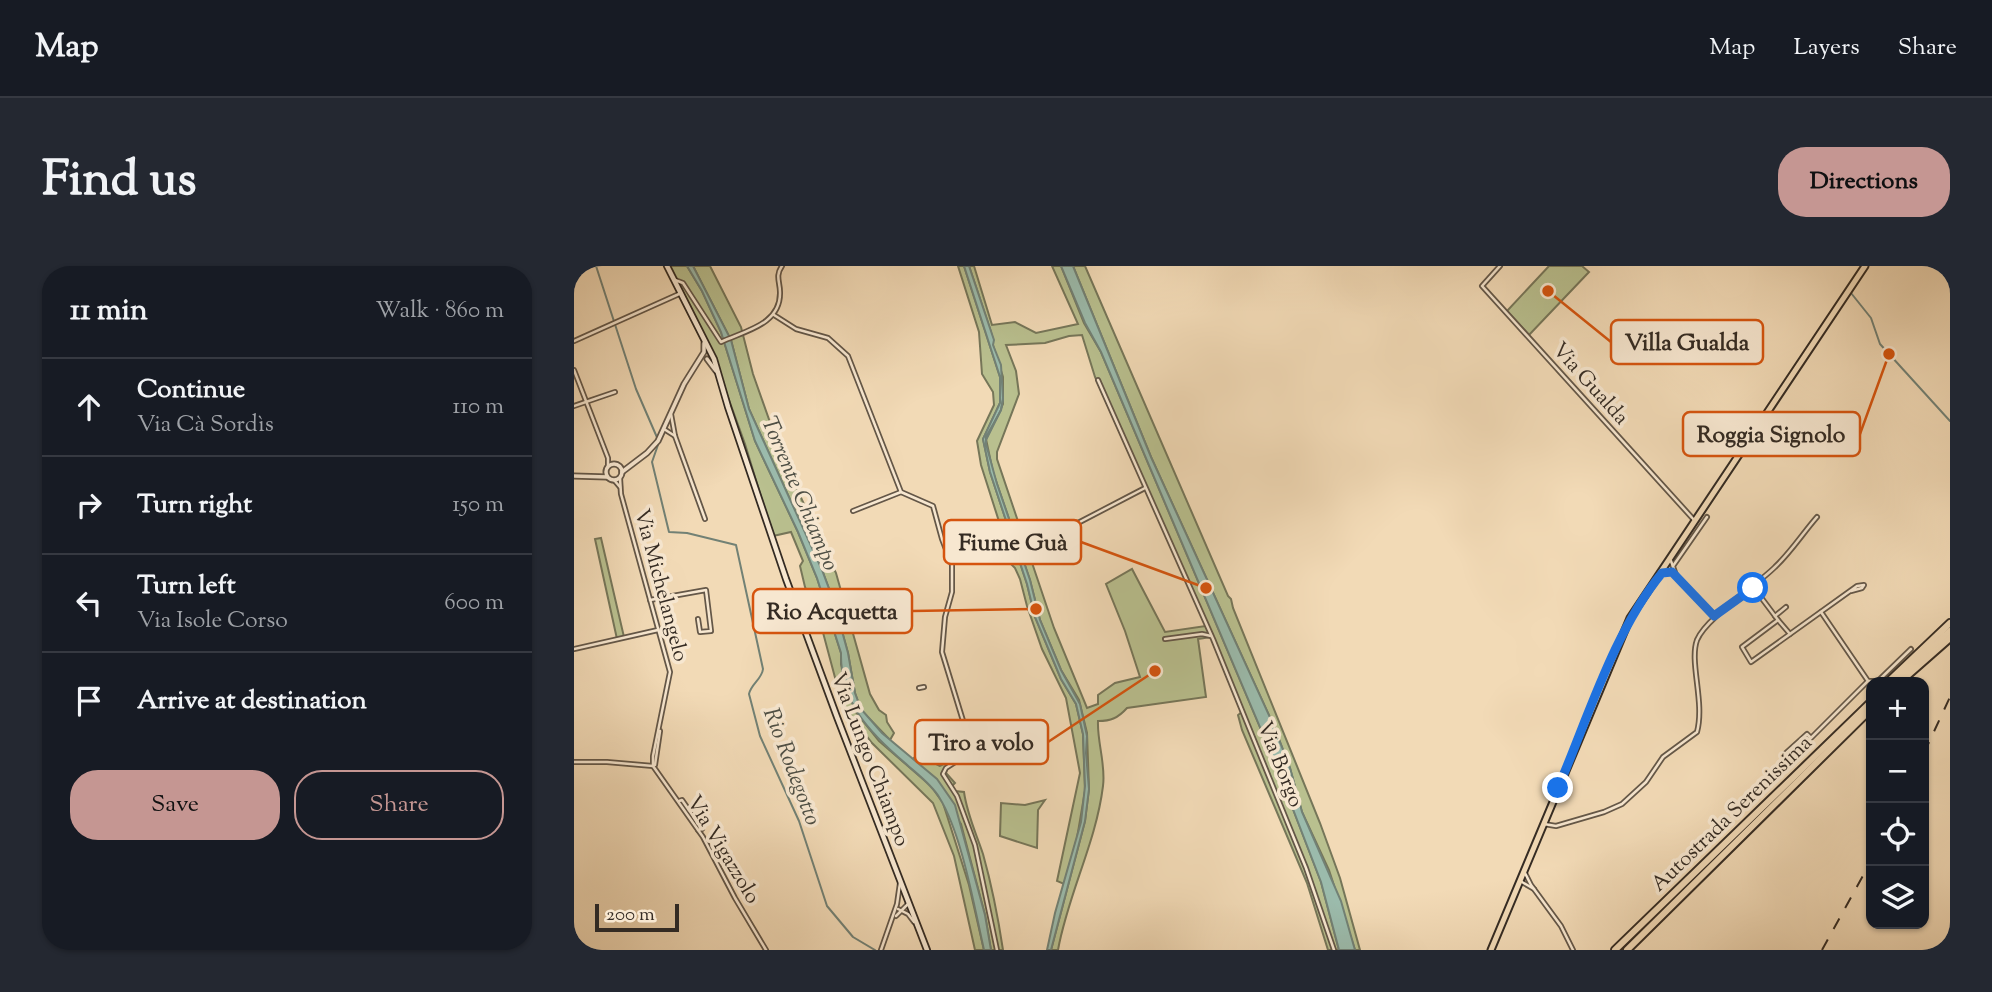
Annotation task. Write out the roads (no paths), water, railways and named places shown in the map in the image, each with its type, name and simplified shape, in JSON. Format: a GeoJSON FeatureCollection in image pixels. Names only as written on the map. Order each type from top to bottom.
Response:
{"type":"FeatureCollection","features":[{"type":"Feature","properties":{"kind":"highway"},"geometry":{"type":"LineString","coordinates":[[1895,677],[1950,623]]}},
{"type":"Feature","properties":{"kind":"highway"},"geometry":{"type":"LineString","coordinates":[[1896,677],[1950,631]]}},
{"type":"Feature","properties":{"kind":"highway"},"geometry":{"type":"LineString","coordinates":[[1906,677],[1950,638]]}},
{"type":"Feature","properties":{"kind":"highway","name":"Autostrada Serenissima"},"geometry":{"type":"LineString","coordinates":[[1615,950],[1866,707]]}},
{"type":"Feature","properties":{"kind":"highway","name":"Autostrada Serenissima"},"geometry":{"type":"LineString","coordinates":[[1627,950],[1866,714]]}},
{"type":"Feature","properties":{"kind":"main road","name":"Via Lungo Chiampo"},"geometry":{"type":"LineString","coordinates":[[667,266],[712,354],[786,579],[927,950]]}},
{"type":"Feature","properties":{"kind":"main road"},"geometry":{"type":"LineString","coordinates":[[1491,950],[1622,634],[1664,565],[1865,266]]}},
{"type":"Feature","properties":{"kind":"street"},"geometry":{"type":"LineString","coordinates":[[675,281],[683,283],[718,341],[723,341],[760,326],[774,315],[780,293],[779,270],[776,266]]}},
{"type":"Feature","properties":{"kind":"street"},"geometry":{"type":"LineString","coordinates":[[779,270],[782,266]]}},
{"type":"Feature","properties":{"kind":"street","name":"Via Gualda"},"geometry":{"type":"LineString","coordinates":[[1500,266],[1482,286],[1695,521]]}},
{"type":"Feature","properties":{"kind":"street"},"geometry":{"type":"LineString","coordinates":[[574,341],[682,293]]}},
{"type":"Feature","properties":{"kind":"street"},"geometry":{"type":"LineString","coordinates":[[774,315],[796,329],[832,340],[848,356],[901,492],[933,506],[952,565],[952,592],[945,617],[942,652],[964,724],[965,748],[960,761],[943,772],[957,796],[975,845],[998,950]]}},
{"type":"Feature","properties":{"kind":"street"},"geometry":{"type":"LineString","coordinates":[[574,476],[598,475],[614,480],[620,478],[628,465],[653,448],[702,354],[705,346],[699,328]]}},
{"type":"Feature","properties":{"kind":"street"},"geometry":{"type":"LineString","coordinates":[[702,354],[712,354]]}},
{"type":"Feature","properties":{"kind":"street"},"geometry":{"type":"LineString","coordinates":[[697,362],[712,354]]}},
{"type":"Feature","properties":{"kind":"street"},"geometry":{"type":"LineString","coordinates":[[707,359],[712,363],[720,381]]}},
{"type":"Feature","properties":{"kind":"street"},"geometry":{"type":"LineString","coordinates":[[574,370],[608,458],[608,477]]}},
{"type":"Feature","properties":{"kind":"street","name":"Via Borgo"},"geometry":{"type":"LineString","coordinates":[[1098,380],[1211,636],[1307,868],[1334,950]]}},
{"type":"Feature","properties":{"kind":"street"},"geometry":{"type":"LineString","coordinates":[[574,405],[615,392]]}},
{"type":"Feature","properties":{"kind":"street"},"geometry":{"type":"LineString","coordinates":[[671,414],[705,519]]}},
{"type":"Feature","properties":{"kind":"street"},"geometry":{"type":"LineString","coordinates":[[664,429],[676,436]]}},
{"type":"Feature","properties":{"kind":"street"},"geometry":{"type":"LineString","coordinates":[[608,458],[622,472]]}},
{"type":"Feature","properties":{"kind":"street"},"geometry":{"type":"LineString","coordinates":[[598,475],[616,465],[628,465]]}},
{"type":"Feature","properties":{"kind":"street","name":"Via Michelangelo"},"geometry":{"type":"LineString","coordinates":[[620,478],[620,487],[670,672],[653,766]]}},
{"type":"Feature","properties":{"kind":"street","name":"Via Michelangelo"},"geometry":{"type":"LineString","coordinates":[[614,480],[620,487]]}},
{"type":"Feature","properties":{"kind":"street"},"geometry":{"type":"LineString","coordinates":[[1074,525],[1145,487]]}},
{"type":"Feature","properties":{"kind":"street"},"geometry":{"type":"LineString","coordinates":[[853,511],[901,492]]}},
{"type":"Feature","properties":{"kind":"street"},"geometry":{"type":"LineString","coordinates":[[1653,582],[1662,573],[1671,570],[1707,517]]}},
{"type":"Feature","properties":{"kind":"street"},"geometry":{"type":"LineString","coordinates":[[1544,824],[1556,826],[1622,804],[1646,782],[1664,757],[1697,732],[1701,705],[1695,649],[1701,634],[1714,616],[1754,588],[1778,564],[1817,517]]}},
{"type":"Feature","properties":{"kind":"street"},"geometry":{"type":"LineString","coordinates":[[1671,570],[1674,551]]}},
{"type":"Feature","properties":{"kind":"street"},"geometry":{"type":"LineString","coordinates":[[1664,565],[1714,616]]}},
{"type":"Feature","properties":{"kind":"street"},"geometry":{"type":"LineString","coordinates":[[1754,588],[1790,634]]}},
{"type":"Feature","properties":{"kind":"street"},"geometry":{"type":"LineString","coordinates":[[650,600],[706,590],[711,631],[700,632],[698,619]]}},
{"type":"Feature","properties":{"kind":"street"},"geometry":{"type":"LineString","coordinates":[[1778,620],[1742,647],[1750,661],[1755,661],[1851,591]]}},
{"type":"Feature","properties":{"kind":"street"},"geometry":{"type":"LineString","coordinates":[[1775,615],[1787,607]]}},
{"type":"Feature","properties":{"kind":"street"},"geometry":{"type":"LineString","coordinates":[[1821,612],[1866,678]]}},
{"type":"Feature","properties":{"kind":"street"},"geometry":{"type":"LineString","coordinates":[[574,649],[657,630]]}},
{"type":"Feature","properties":{"kind":"street"},"geometry":{"type":"LineString","coordinates":[[1165,639],[1202,634],[1211,636]]}},
{"type":"Feature","properties":{"kind":"street"},"geometry":{"type":"LineString","coordinates":[[1882,677],[1911,649]]}},
{"type":"Feature","properties":{"kind":"street"},"geometry":{"type":"LineString","coordinates":[[1811,737],[1807,734],[1785,757],[1791,758],[1866,683]]}},
{"type":"Feature","properties":{"kind":"street"},"geometry":{"type":"LineString","coordinates":[[919,688],[924,687]]}},
{"type":"Feature","properties":{"kind":"street"},"geometry":{"type":"LineString","coordinates":[[574,762],[653,766]]}},
{"type":"Feature","properties":{"kind":"street","name":"Via Vigazzolo"},"geometry":{"type":"LineString","coordinates":[[653,766],[698,830],[766,950]]}},
{"type":"Feature","properties":{"kind":"street"},"geometry":{"type":"LineString","coordinates":[[1524,870],[1534,889],[1561,926],[1573,950]]}},
{"type":"Feature","properties":{"kind":"street"},"geometry":{"type":"LineString","coordinates":[[1520,879],[1528,879]]}},
{"type":"Feature","properties":{"kind":"street"},"geometry":{"type":"LineString","coordinates":[[1520,879],[1528,887]]}},
{"type":"Feature","properties":{"kind":"street"},"geometry":{"type":"LineString","coordinates":[[881,950],[897,906],[900,881]]}},
{"type":"Feature","properties":{"kind":"street"},"geometry":{"type":"LineString","coordinates":[[1516,890],[1521,887],[1534,889]]}},
{"type":"Feature","properties":{"kind":"street"},"geometry":{"type":"LineString","coordinates":[[893,919],[908,903],[902,902],[897,906]]}},
{"type":"Feature","properties":{"kind":"street"},"geometry":{"type":"LineString","coordinates":[[897,906],[917,924]]}},
{"type":"Feature","properties":{"kind":"waterway","name":"Rio Rodegotto"},"geometry":{"type":"LineString","coordinates":[[596,266],[636,389],[659,442],[652,462],[669,532],[687,533],[736,545],[763,669],[749,694],[760,736],[799,821],[827,906],[853,937],[875,950]]}},
{"type":"Feature","properties":{"kind":"waterway"},"geometry":{"type":"LineString","coordinates":[[1851,293],[1871,318],[1880,344],[1950,421]]}},
{"type":"Feature","properties":{"kind":"waterway"},"geometry":{"type":"LineString","coordinates":[[986,440],[1001,410],[1003,398]]}},
{"type":"Feature","properties":{"kind":"railway"},"geometry":{"type":"LineString","coordinates":[[1929,742],[1950,697]]}},
{"type":"Feature","properties":{"kind":"railway"},"geometry":{"type":"LineString","coordinates":[[1822,950],[1868,866]]}},
{"type":"Feature","properties":{"kind":"place","name":"Villa Gualda"},"geometry":{"type":"Point","coordinates":[1548,291]}},
{"type":"Feature","properties":{"kind":"place","name":"Roggia Signolo"},"geometry":{"type":"Point","coordinates":[1889,354]}},
{"type":"Feature","properties":{"kind":"place","name":"Fiume Guà"},"geometry":{"type":"Point","coordinates":[1206,588]}},
{"type":"Feature","properties":{"kind":"place","name":"Rio Acquetta"},"geometry":{"type":"Point","coordinates":[1036,609]}},
{"type":"Feature","properties":{"kind":"place","name":"Tiro a volo"},"geometry":{"type":"Point","coordinates":[1155,671]}},
{"type":"Feature","properties":{"kind":"water label","name":"Torrente Chiampo"},"geometry":{"type":"Point","coordinates":[801,493]}}]}
